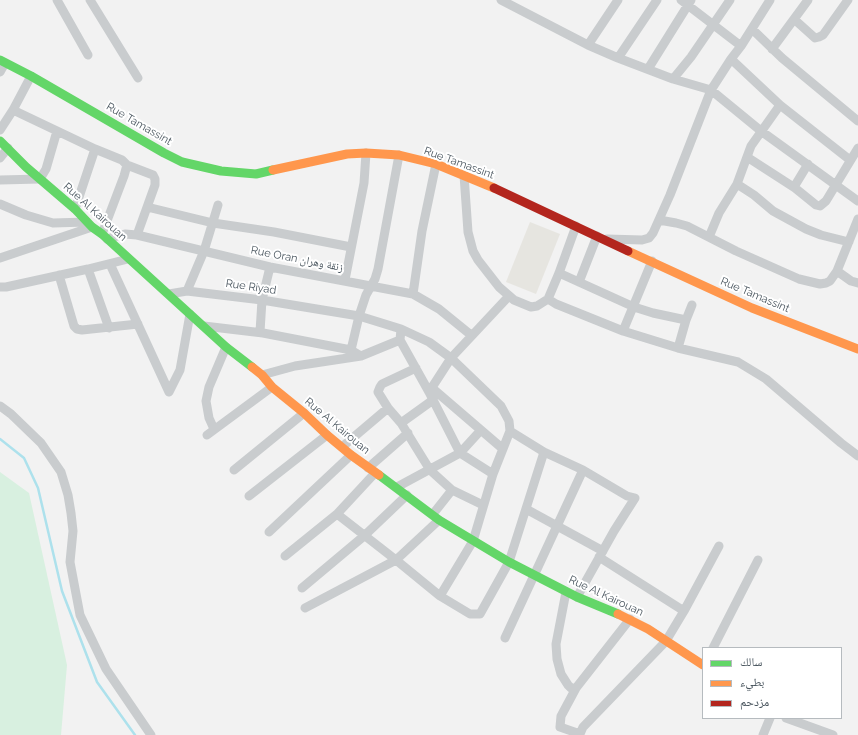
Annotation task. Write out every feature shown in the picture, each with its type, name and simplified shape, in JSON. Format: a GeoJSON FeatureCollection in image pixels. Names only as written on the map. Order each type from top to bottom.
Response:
{"type":"FeatureCollection","features":[{"type":"Feature","properties":{"kind":"main road","name":"Rue Tamassint"},"geometry":{"type":"LineString","coordinates":[[2,62],[31,76],[182,162],[222,170],[256,174],[347,154],[366,153],[399,155],[436,164],[464,175],[576,226],[752,308],[858,350]]}},
{"type":"Feature","properties":{"kind":"main road","name":"Rue Al Kairouan"},"geometry":{"type":"LineString","coordinates":[[0,141],[26,167],[105,236],[128,259],[169,294],[226,348],[262,375],[272,387],[351,455],[397,487],[436,517],[473,541],[566,592],[648,629],[702,664]]}},
{"type":"Feature","properties":{"kind":"street"},"geometry":{"type":"LineString","coordinates":[[57,0],[88,55]]}},
{"type":"Feature","properties":{"kind":"street"},"geometry":{"type":"LineString","coordinates":[[90,0],[138,78]]}},
{"type":"Feature","properties":{"kind":"street"},"geometry":{"type":"LineString","coordinates":[[501,0],[588,45],[618,58],[673,79],[711,90],[761,131],[858,201]]}},
{"type":"Feature","properties":{"kind":"street"},"geometry":{"type":"LineString","coordinates":[[588,45],[618,0]]}},
{"type":"Feature","properties":{"kind":"street"},"geometry":{"type":"LineString","coordinates":[[618,58],[657,0]]}},
{"type":"Feature","properties":{"kind":"street"},"geometry":{"type":"LineString","coordinates":[[673,79],[691,58],[730,0]]}},
{"type":"Feature","properties":{"kind":"street"},"geometry":{"type":"LineString","coordinates":[[579,282],[600,237],[642,240],[649,238],[659,220],[711,90],[770,0]]}},
{"type":"Feature","properties":{"kind":"street"},"geometry":{"type":"LineString","coordinates":[[772,49],[795,20],[808,0]]}},
{"type":"Feature","properties":{"kind":"street"},"geometry":{"type":"LineString","coordinates":[[795,20],[815,38],[819,37],[823,35],[848,0]]}},
{"type":"Feature","properties":{"kind":"street"},"geometry":{"type":"LineString","coordinates":[[648,69],[686,2],[741,46]]}},
{"type":"Feature","properties":{"kind":"street"},"geometry":{"type":"LineString","coordinates":[[752,29],[772,49],[858,121]]}},
{"type":"Feature","properties":{"kind":"street"},"geometry":{"type":"LineString","coordinates":[[731,59],[780,105],[850,160]]}},
{"type":"Feature","properties":{"kind":"street"},"geometry":{"type":"LineString","coordinates":[[0,72],[2,62]]}},
{"type":"Feature","properties":{"kind":"street"},"geometry":{"type":"LineString","coordinates":[[0,130],[13,110],[31,76]]}},
{"type":"Feature","properties":{"kind":"street"},"geometry":{"type":"LineString","coordinates":[[709,238],[719,213],[737,184],[751,146],[780,105]]}},
{"type":"Feature","properties":{"kind":"street"},"geometry":{"type":"LineString","coordinates":[[13,110],[95,149],[122,160],[127,165],[153,175],[155,185],[137,235]]}},
{"type":"Feature","properties":{"kind":"street"},"geometry":{"type":"LineString","coordinates":[[0,180],[40,179],[46,169],[57,131]]}},
{"type":"Feature","properties":{"kind":"street"},"geometry":{"type":"LineString","coordinates":[[0,158],[8,148]]}},
{"type":"Feature","properties":{"kind":"street"},"geometry":{"type":"LineString","coordinates":[[747,156],[794,187],[816,205],[820,206],[826,201],[858,148]]}},
{"type":"Feature","properties":{"kind":"street"},"geometry":{"type":"LineString","coordinates":[[75,209],[95,149]]}},
{"type":"Feature","properties":{"kind":"street"},"geometry":{"type":"LineString","coordinates":[[345,280],[364,183],[366,153]]}},
{"type":"Feature","properties":{"kind":"street"},"geometry":{"type":"LineString","coordinates":[[351,350],[359,316],[366,295],[378,269],[399,155]]}},
{"type":"Feature","properties":{"kind":"street"},"geometry":{"type":"LineString","coordinates":[[413,294],[422,231],[436,164]]}},
{"type":"Feature","properties":{"kind":"street"},"geometry":{"type":"LineString","coordinates":[[794,187],[808,164]]}},
{"type":"Feature","properties":{"kind":"street"},"geometry":{"type":"LineString","coordinates":[[105,236],[127,165]]}},
{"type":"Feature","properties":{"kind":"street"},"geometry":{"type":"LineString","coordinates":[[464,175],[468,232],[473,251],[485,270],[499,287],[514,300],[531,307],[537,306],[548,299],[576,226]]}},
{"type":"Feature","properties":{"kind":"street"},"geometry":{"type":"LineString","coordinates":[[737,184],[754,195],[773,211],[806,229],[821,235],[849,242]]}},
{"type":"Feature","properties":{"kind":"street"},"geometry":{"type":"LineString","coordinates":[[0,205],[26,215],[53,222],[90,224]]}},
{"type":"Feature","properties":{"kind":"street"},"geometry":{"type":"LineString","coordinates":[[187,290],[204,251],[218,205]]}},
{"type":"Feature","properties":{"kind":"street"},"geometry":{"type":"LineString","coordinates":[[147,207],[213,223],[274,232],[351,247]]}},
{"type":"Feature","properties":{"kind":"street"},"geometry":{"type":"LineString","coordinates":[[659,220],[687,226],[736,251],[799,279],[820,284],[830,281],[838,271],[858,219]]}},
{"type":"Feature","properties":{"kind":"street"},"geometry":{"type":"LineString","coordinates":[[0,258],[90,224]]}},
{"type":"Feature","properties":{"kind":"street","name":"Rue Oran زنقة وهران"},"geometry":{"type":"LineString","coordinates":[[105,236],[125,234],[137,235],[270,267],[413,294],[439,309],[471,335]]}},
{"type":"Feature","properties":{"kind":"street"},"geometry":{"type":"LineString","coordinates":[[0,287],[6,288],[59,275],[88,270],[128,259]]}},
{"type":"Feature","properties":{"kind":"street"},"geometry":{"type":"LineString","coordinates":[[623,331],[652,261]]}},
{"type":"Feature","properties":{"kind":"street"},"geometry":{"type":"LineString","coordinates":[[110,264],[169,392],[177,380],[180,370],[190,314]]}},
{"type":"Feature","properties":{"kind":"street"},"geometry":{"type":"LineString","coordinates":[[260,332],[262,300],[270,267]]}},
{"type":"Feature","properties":{"kind":"street"},"geometry":{"type":"LineString","coordinates":[[88,270],[109,328]]}},
{"type":"Feature","properties":{"kind":"street"},"geometry":{"type":"LineString","coordinates":[[838,271],[851,281],[858,283]]}},
{"type":"Feature","properties":{"kind":"street"},"geometry":{"type":"LineString","coordinates":[[559,273],[634,307],[653,313],[686,320]]}},
{"type":"Feature","properties":{"kind":"street"},"geometry":{"type":"LineString","coordinates":[[59,275],[74,326],[77,329],[109,328],[138,324]]}},
{"type":"Feature","properties":{"kind":"street","name":"Rue Riyad"},"geometry":{"type":"LineString","coordinates":[[169,294],[187,290],[262,300],[359,316],[401,329],[429,342],[451,358],[501,406],[509,421],[510,431]]}},
{"type":"Feature","properties":{"kind":"street"},"geometry":{"type":"LineString","coordinates":[[401,423],[431,393],[451,358],[509,296]]}},
{"type":"Feature","properties":{"kind":"street"},"geometry":{"type":"LineString","coordinates":[[548,299],[556,304],[623,331],[678,348],[738,362],[756,372],[858,456]]}},
{"type":"Feature","properties":{"kind":"street"},"geometry":{"type":"LineString","coordinates":[[678,348],[692,305]]}},
{"type":"Feature","properties":{"kind":"street"},"geometry":{"type":"LineString","coordinates":[[204,326],[260,332],[351,350],[360,356]]}},
{"type":"Feature","properties":{"kind":"street"},"geometry":{"type":"LineString","coordinates":[[401,329],[400,340],[431,393],[460,453],[493,474]]}},
{"type":"Feature","properties":{"kind":"street"},"geometry":{"type":"LineString","coordinates":[[262,375],[295,366],[360,356],[400,340]]}},
{"type":"Feature","properties":{"kind":"street"},"geometry":{"type":"LineString","coordinates":[[226,348],[209,388],[206,401],[211,432],[272,387]]}},
{"type":"Feature","properties":{"kind":"street"},"geometry":{"type":"LineString","coordinates":[[416,368],[380,387],[378,392],[388,408],[408,433],[430,470],[452,490],[483,505]]}},
{"type":"Feature","properties":{"kind":"street"},"geometry":{"type":"LineString","coordinates":[[431,393],[503,448]]}},
{"type":"Feature","properties":{"kind":"street"},"geometry":{"type":"LineString","coordinates":[[0,406],[11,414],[41,443],[61,472],[68,495],[71,514],[72,531],[70,562],[80,615],[106,668],[150,735]]}},
{"type":"Feature","properties":{"kind":"street"},"geometry":{"type":"LineString","coordinates":[[342,447],[388,408]]}},
{"type":"Feature","properties":{"kind":"street"},"geometry":{"type":"LineString","coordinates":[[234,470],[304,413]]}},
{"type":"Feature","properties":{"kind":"street"},"geometry":{"type":"LineString","coordinates":[[397,487],[460,453],[481,430]]}},
{"type":"Feature","properties":{"kind":"street"},"geometry":{"type":"LineString","coordinates":[[440,596],[473,541],[493,474],[510,431],[544,452],[583,470],[627,496],[635,498],[577,597]]}},
{"type":"Feature","properties":{"kind":"street"},"geometry":{"type":"LineString","coordinates":[[285,556],[337,514],[372,470],[408,433]]}},
{"type":"Feature","properties":{"kind":"street"},"geometry":{"type":"LineString","coordinates":[[249,496],[327,435]]}},
{"type":"Feature","properties":{"kind":"street"},"geometry":{"type":"LineString","coordinates":[[337,514],[440,596],[470,614],[480,614],[509,562],[544,452]]}},
{"type":"Feature","properties":{"kind":"street"},"geometry":{"type":"LineString","coordinates":[[269,532],[351,455]]}},
{"type":"Feature","properties":{"kind":"street"},"geometry":{"type":"LineString","coordinates":[[506,638],[583,470]]}},
{"type":"Feature","properties":{"kind":"street"},"geometry":{"type":"LineString","coordinates":[[305,608],[396,560],[436,517],[452,490]]}},
{"type":"Feature","properties":{"kind":"street"},"geometry":{"type":"LineString","coordinates":[[302,588],[364,536],[407,495]]}},
{"type":"Feature","properties":{"kind":"street"},"geometry":{"type":"LineString","coordinates":[[526,509],[557,525],[684,611]]}},
{"type":"Feature","properties":{"kind":"street"},"geometry":{"type":"LineString","coordinates":[[630,620],[576,688],[561,716],[560,727],[580,734],[583,727],[666,641],[719,546]]}},
{"type":"Feature","properties":{"kind":"street"},"geometry":{"type":"LineString","coordinates":[[714,647],[758,560]]}},
{"type":"Feature","properties":{"kind":"street"},"geometry":{"type":"LineString","coordinates":[[566,592],[556,644],[557,658],[561,674],[568,685],[576,688]]}},
{"type":"Feature","properties":{"kind":"street"},"geometry":{"type":"LineString","coordinates":[[763,735],[770,719]]}},
{"type":"Feature","properties":{"kind":"street"},"geometry":{"type":"LineString","coordinates":[[789,719],[833,735]]}},
{"type":"Feature","properties":{"kind":"shaded area"},"geometry":{"type":"Polygon","coordinates":[[[530,222],[560,234],[536,294],[506,282],[530,222]]]}},
{"type":"Feature","properties":{"kind":"green space"},"geometry":{"type":"Polygon","coordinates":[[[0,472],[29,493],[67,665],[61,735],[0,735],[0,472]]]}},
{"type":"Feature","properties":{"kind":"waterway"},"geometry":{"type":"LineString","coordinates":[[0,439],[24,458],[38,488],[62,591],[97,682],[135,735]]}},
{"type":"Feature","properties":{"kind":"traffic: fast"},"geometry":{"type":"LineString","coordinates":[[0,60],[182,162],[221,171],[256,174],[273,170]]}},
{"type":"Feature","properties":{"kind":"traffic: fast"},"geometry":{"type":"LineString","coordinates":[[0,141],[26,167],[75,209],[92,227],[102,234],[226,347],[252,367]]}},
{"type":"Feature","properties":{"kind":"traffic: fast"},"geometry":{"type":"LineString","coordinates":[[379,475],[439,520],[509,562],[577,597],[618,614]]}},
{"type":"Feature","properties":{"kind":"traffic: slow"},"geometry":{"type":"LineString","coordinates":[[273,170],[347,154],[366,153],[399,155],[436,164],[494,188]]}},
{"type":"Feature","properties":{"kind":"traffic: slow"},"geometry":{"type":"LineString","coordinates":[[628,251],[752,308],[858,349]]}},
{"type":"Feature","properties":{"kind":"traffic: slow"},"geometry":{"type":"LineString","coordinates":[[252,367],[262,375],[272,387],[304,413],[327,435],[351,455],[379,475]]}},
{"type":"Feature","properties":{"kind":"traffic: slow"},"geometry":{"type":"LineString","coordinates":[[618,614],[648,629],[702,664]]}},
{"type":"Feature","properties":{"kind":"traffic: jam"},"geometry":{"type":"LineString","coordinates":[[494,188],[628,251]]}}]}
